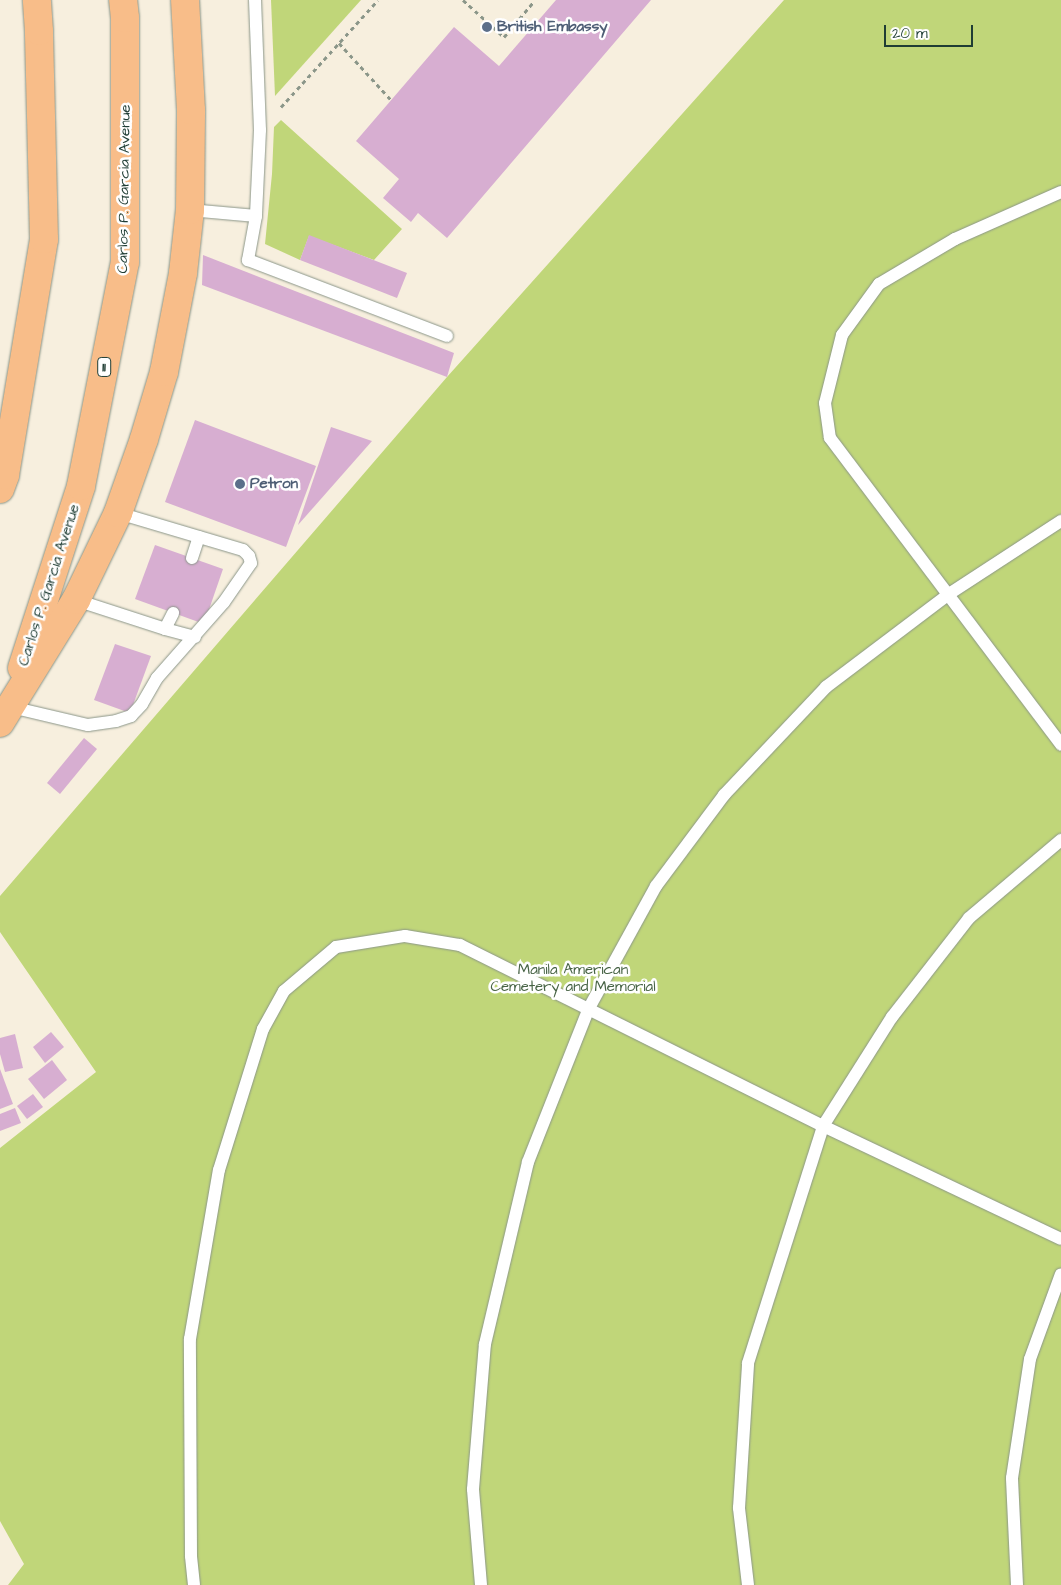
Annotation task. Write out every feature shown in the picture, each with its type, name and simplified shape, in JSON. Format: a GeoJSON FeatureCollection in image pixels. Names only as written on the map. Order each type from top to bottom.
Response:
{"type":"FeatureCollection","features":[{"type":"Feature","properties":{"kind":"main road"},"geometry":{"type":"LineString","coordinates":[[0,489],[5,475],[44,239],[39,31],[36,0]]}},
{"type":"Feature","properties":{"kind":"main road","name":"Carlos P. Garcia Avenue"},"geometry":{"type":"LineString","coordinates":[[4,717],[16,688],[80,486],[125,262],[125,18],[123,0]]}},
{"type":"Feature","properties":{"kind":"main road"},"geometry":{"type":"LineString","coordinates":[[4,717],[76,600],[118,513],[144,439],[164,372],[183,273],[190,210],[191,110],[185,0]]}},
{"type":"Feature","properties":{"kind":"lane"},"geometry":{"type":"LineString","coordinates":[[255,0],[260,130],[256,216],[248,260],[447,336]]}},
{"type":"Feature","properties":{"kind":"lane"},"geometry":{"type":"LineString","coordinates":[[1061,192],[955,239],[879,284],[842,335],[826,403],[830,438],[1061,745]]}},
{"type":"Feature","properties":{"kind":"lane"},"geometry":{"type":"LineString","coordinates":[[190,210],[256,216]]}},
{"type":"Feature","properties":{"kind":"lane"},"geometry":{"type":"LineString","coordinates":[[4,717],[88,725],[116,721],[131,716],[142,704],[157,678],[224,602],[250,563],[249,556],[243,550],[118,513]]}},
{"type":"Feature","properties":{"kind":"lane"},"geometry":{"type":"LineString","coordinates":[[481,1585],[473,1489],[485,1344],[528,1162],[589,1008],[656,886],[724,795],[826,687],[948,594],[1061,521]]}},
{"type":"Feature","properties":{"kind":"lane"},"geometry":{"type":"LineString","coordinates":[[192,558],[199,537]]}},
{"type":"Feature","properties":{"kind":"lane"},"geometry":{"type":"LineString","coordinates":[[76,600],[195,637]]}},
{"type":"Feature","properties":{"kind":"lane"},"geometry":{"type":"LineString","coordinates":[[165,629],[173,612]]}},
{"type":"Feature","properties":{"kind":"lane"},"geometry":{"type":"LineString","coordinates":[[748,1585],[738,1508],[748,1363],[823,1126],[892,1017],[969,918],[1061,840]]}},
{"type":"Feature","properties":{"kind":"lane"},"geometry":{"type":"LineString","coordinates":[[194,1585],[191,1556],[190,1339],[219,1170],[264,1029],[284,990],[336,947],[405,936],[460,945],[823,1126],[1061,1240]]}},
{"type":"Feature","properties":{"kind":"lane"},"geometry":{"type":"LineString","coordinates":[[1017,1585],[1012,1478],[1030,1358],[1061,1274]]}},
{"type":"Feature","properties":{"kind":"path"},"geometry":{"type":"LineString","coordinates":[[260,130],[378,0]]}},
{"type":"Feature","properties":{"kind":"path"},"geometry":{"type":"LineString","coordinates":[[463,0],[504,37],[535,0]]}},
{"type":"Feature","properties":{"kind":"path"},"geometry":{"type":"LineString","coordinates":[[339,43],[391,100]]}},
{"type":"Feature","properties":{"kind":"green space"},"geometry":{"type":"Polygon","coordinates":[[[271,0],[361,0],[275,96],[271,0]]]}},
{"type":"Feature","properties":{"kind":"green space","name":"Manila American Cemetery and Memorial"},"geometry":{"type":"Polygon","coordinates":[[[784,0],[1061,0],[1061,1585],[8,1585],[24,1564],[0,1521],[0,1148],[96,1072],[0,932],[0,896],[447,377],[784,0]]]}},
{"type":"Feature","properties":{"kind":"green space"},"geometry":{"type":"Polygon","coordinates":[[[281,120],[402,229],[374,260],[309,236],[300,260],[265,244],[272,174],[274,127],[281,120]]]}},
{"type":"Feature","properties":{"kind":"building"},"geometry":{"type":"Polygon","coordinates":[[[556,0],[651,0],[447,238],[418,213],[411,222],[383,198],[399,179],[356,141],[454,27],[499,66],[556,0]]]}},
{"type":"Feature","properties":{"kind":"building"},"geometry":{"type":"Polygon","coordinates":[[[309,235],[407,273],[397,298],[300,260],[309,235]]]}},
{"type":"Feature","properties":{"kind":"building"},"geometry":{"type":"Polygon","coordinates":[[[203,255],[454,353],[447,377],[202,285],[203,255]]]}},
{"type":"Feature","properties":{"kind":"building","name":"Petron"},"geometry":{"type":"Polygon","coordinates":[[[195,420],[316,466],[286,547],[165,502],[195,420]]]}},
{"type":"Feature","properties":{"kind":"building"},"geometry":{"type":"Polygon","coordinates":[[[331,427],[372,441],[298,525],[331,427]]]}},
{"type":"Feature","properties":{"kind":"building"},"geometry":{"type":"Polygon","coordinates":[[[155,545],[223,569],[204,624],[135,599],[155,545]]]}},
{"type":"Feature","properties":{"kind":"building"},"geometry":{"type":"Polygon","coordinates":[[[115,644],[151,656],[130,713],[94,700],[115,644]]]}},
{"type":"Feature","properties":{"kind":"building"},"geometry":{"type":"Polygon","coordinates":[[[84,738],[97,749],[60,794],[47,783],[84,738]]]}},
{"type":"Feature","properties":{"kind":"building"},"geometry":{"type":"Polygon","coordinates":[[[51,1032],[64,1047],[45,1063],[33,1047],[51,1032]]]}},
{"type":"Feature","properties":{"kind":"building"},"geometry":{"type":"Polygon","coordinates":[[[15,1034],[23,1068],[5,1072],[0,1054],[0,1038],[15,1034]]]}},
{"type":"Feature","properties":{"kind":"building"},"geometry":{"type":"Polygon","coordinates":[[[52,1060],[67,1080],[44,1099],[28,1079],[52,1060]]]}},
{"type":"Feature","properties":{"kind":"building"},"geometry":{"type":"Polygon","coordinates":[[[0,1069],[13,1104],[0,1109],[0,1069]]]}},
{"type":"Feature","properties":{"kind":"building"},"geometry":{"type":"Polygon","coordinates":[[[33,1094],[43,1107],[27,1119],[17,1106],[33,1094]]]}},
{"type":"Feature","properties":{"kind":"building"},"geometry":{"type":"Polygon","coordinates":[[[15,1108],[21,1123],[0,1131],[0,1114],[15,1108]]]}},
{"type":"Feature","properties":{"kind":"place","name":"British Embassy"},"geometry":{"type":"Point","coordinates":[487,27]}},
{"type":"Feature","properties":{"kind":"place","name":"Petron"},"geometry":{"type":"Point","coordinates":[240,484]}}]}
